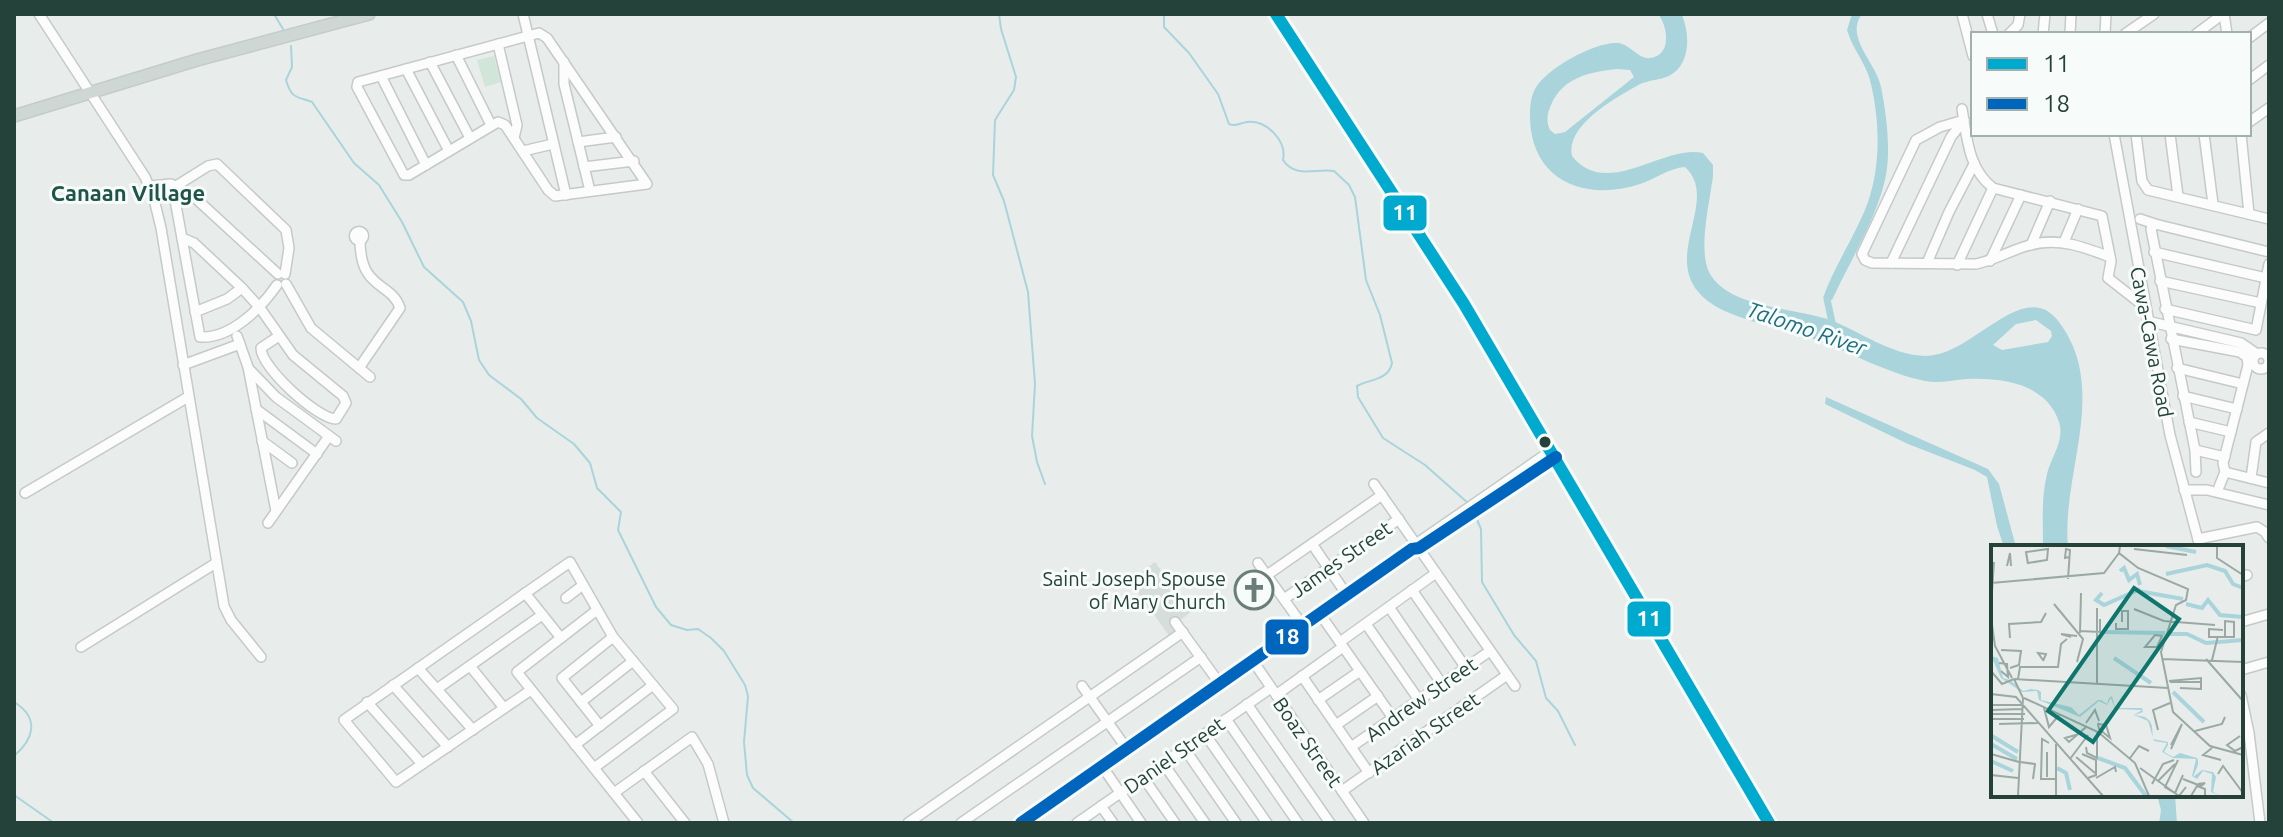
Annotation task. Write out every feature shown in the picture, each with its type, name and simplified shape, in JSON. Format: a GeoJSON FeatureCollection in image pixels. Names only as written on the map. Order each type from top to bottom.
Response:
{"type":"FeatureCollection","features":[{"type":"Feature","properties":{"kind":"main road"},"geometry":{"type":"LineString","coordinates":[[14,116],[197,60],[369,14]]}},
{"type":"Feature","properties":{"kind":"main road"},"geometry":{"type":"LineString","coordinates":[[1276,14],[1441,267],[1769,823]]}},
{"type":"Feature","properties":{"kind":"street"},"geometry":{"type":"LineString","coordinates":[[39,14],[152,191],[227,613],[261,657]]}},
{"type":"Feature","properties":{"kind":"street"},"geometry":{"type":"LineString","coordinates":[[520,14],[566,195]]}},
{"type":"Feature","properties":{"kind":"street"},"geometry":{"type":"LineString","coordinates":[[1962,14],[1971,48]]}},
{"type":"Feature","properties":{"kind":"street"},"geometry":{"type":"LineString","coordinates":[[2011,32],[2018,25],[2020,14]]}},
{"type":"Feature","properties":{"kind":"street"},"geometry":{"type":"LineString","coordinates":[[2128,32],[2154,14]]}},
{"type":"Feature","properties":{"kind":"street"},"geometry":{"type":"LineString","coordinates":[[2199,32],[2224,14]]}},
{"type":"Feature","properties":{"kind":"street"},"geometry":{"type":"LineString","coordinates":[[2251,36],[2269,23]]}},
{"type":"Feature","properties":{"kind":"street"},"geometry":{"type":"LineString","coordinates":[[539,33],[545,36],[647,184],[555,196],[501,122],[407,176],[402,173],[357,87],[358,82],[526,37],[539,33]]}},
{"type":"Feature","properties":{"kind":"street"},"geometry":{"type":"LineString","coordinates":[[498,44],[517,125],[514,138]]}},
{"type":"Feature","properties":{"kind":"street"},"geometry":{"type":"LineString","coordinates":[[456,55],[491,125]]}},
{"type":"Feature","properties":{"kind":"street"},"geometry":{"type":"LineString","coordinates":[[430,62],[470,138]]}},
{"type":"Feature","properties":{"kind":"street"},"geometry":{"type":"LineString","coordinates":[[564,62],[564,84],[590,191]]}},
{"type":"Feature","properties":{"kind":"street"},"geometry":{"type":"LineString","coordinates":[[2251,78],[2269,65]]}},
{"type":"Feature","properties":{"kind":"street"},"geometry":{"type":"LineString","coordinates":[[406,69],[449,151]]}},
{"type":"Feature","properties":{"kind":"street"},"geometry":{"type":"LineString","coordinates":[[381,76],[426,165]]}},
{"type":"Feature","properties":{"kind":"street"},"geometry":{"type":"LineString","coordinates":[[2251,121],[2269,108]]}},
{"type":"Feature","properties":{"kind":"street"},"geometry":{"type":"LineString","coordinates":[[1962,109],[1974,164],[1984,180],[1993,188],[2102,216],[2110,257],[2108,278],[2145,307]]}},
{"type":"Feature","properties":{"kind":"street"},"geometry":{"type":"LineString","coordinates":[[1891,263],[1951,137],[1964,120]]}},
{"type":"Feature","properties":{"kind":"street"},"geometry":{"type":"LineString","coordinates":[[1964,120],[1940,127],[1919,138],[1862,254],[1867,262],[1957,265],[1990,261],[2031,245],[2064,242],[2110,257]]}},
{"type":"Feature","properties":{"kind":"street","name":"Cawa-Cawa Road"},"geometry":{"type":"LineString","coordinates":[[2114,136],[2170,435],[2199,543]]}},
{"type":"Feature","properties":{"kind":"street"},"geometry":{"type":"LineString","coordinates":[[2136,136],[2142,181],[2148,190],[2269,219]]}},
{"type":"Feature","properties":{"kind":"street"},"geometry":{"type":"LineString","coordinates":[[2170,136],[2178,196]]}},
{"type":"Feature","properties":{"kind":"street"},"geometry":{"type":"LineString","coordinates":[[2204,136],[2213,204]]}},
{"type":"Feature","properties":{"kind":"street"},"geometry":{"type":"LineString","coordinates":[[2241,136],[2249,214]]}},
{"type":"Feature","properties":{"kind":"street"},"geometry":{"type":"LineString","coordinates":[[578,142],[616,137]]}},
{"type":"Feature","properties":{"kind":"street"},"geometry":{"type":"LineString","coordinates":[[523,151],[553,144]]}},
{"type":"Feature","properties":{"kind":"street"},"geometry":{"type":"LineString","coordinates":[[584,167],[634,161]]}},
{"type":"Feature","properties":{"kind":"street"},"geometry":{"type":"LineString","coordinates":[[212,164],[220,166],[286,230],[289,248],[282,279],[260,308],[233,326],[202,337],[197,332],[175,197],[176,186],[212,164]]}},
{"type":"Feature","properties":{"kind":"street"},"geometry":{"type":"LineString","coordinates":[[1927,263],[1974,164]]}},
{"type":"Feature","properties":{"kind":"street"},"geometry":{"type":"LineString","coordinates":[[152,191],[164,183],[176,186],[198,200],[282,279],[311,328],[370,377]]}},
{"type":"Feature","properties":{"kind":"street"},"geometry":{"type":"LineString","coordinates":[[1957,265],[1993,188]]}},
{"type":"Feature","properties":{"kind":"street"},"geometry":{"type":"LineString","coordinates":[[1990,261],[2021,195]]}},
{"type":"Feature","properties":{"kind":"street"},"geometry":{"type":"LineString","coordinates":[[2031,245],[2050,201]]}},
{"type":"Feature","properties":{"kind":"street"},"geometry":{"type":"LineString","coordinates":[[2064,242],[2078,209]]}},
{"type":"Feature","properties":{"kind":"street"},"geometry":{"type":"LineString","coordinates":[[2140,219],[2153,225],[2269,252]]}},
{"type":"Feature","properties":{"kind":"street"},"geometry":{"type":"LineString","coordinates":[[2153,225],[2150,231],[2195,450],[2196,472]]}},
{"type":"Feature","properties":{"kind":"street"},"geometry":{"type":"LineString","coordinates":[[182,238],[194,243],[242,288],[260,308],[293,355],[345,397],[345,405],[336,419],[325,416],[282,382],[266,363],[261,348],[279,336]]}},
{"type":"Feature","properties":{"kind":"street"},"geometry":{"type":"LineString","coordinates":[[359,368],[400,308],[398,301],[367,274],[361,259],[360,240]]}},
{"type":"Feature","properties":{"kind":"street"},"geometry":{"type":"LineString","coordinates":[[2154,252],[2266,278]]}},
{"type":"Feature","properties":{"kind":"street"},"geometry":{"type":"LineString","coordinates":[[2165,309],[2256,330],[2269,264]]}},
{"type":"Feature","properties":{"kind":"street"},"geometry":{"type":"LineString","coordinates":[[2160,281],[2261,303]]}},
{"type":"Feature","properties":{"kind":"street"},"geometry":{"type":"LineString","coordinates":[[195,312],[227,299],[242,288]]}},
{"type":"Feature","properties":{"kind":"street"},"geometry":{"type":"LineString","coordinates":[[2147,321],[2241,343],[2252,356],[2255,366],[2261,369],[2268,367]]}},
{"type":"Feature","properties":{"kind":"street"},"geometry":{"type":"LineString","coordinates":[[2171,339],[2252,356]]}},
{"type":"Feature","properties":{"kind":"street"},"geometry":{"type":"LineString","coordinates":[[183,365],[238,340],[248,367],[272,475],[276,511]]}},
{"type":"Feature","properties":{"kind":"street"},"geometry":{"type":"LineString","coordinates":[[2219,487],[2252,356]]}},
{"type":"Feature","properties":{"kind":"street"},"geometry":{"type":"LineString","coordinates":[[248,367],[267,389],[332,439],[317,454],[268,523]]}},
{"type":"Feature","properties":{"kind":"street"},"geometry":{"type":"LineString","coordinates":[[2177,368],[2243,384]]}},
{"type":"Feature","properties":{"kind":"street"},"geometry":{"type":"LineString","coordinates":[[2183,396],[2237,409]]}},
{"type":"Feature","properties":{"kind":"street"},"geometry":{"type":"LineString","coordinates":[[25,493],[188,397]]}},
{"type":"Feature","properties":{"kind":"street"},"geometry":{"type":"LineString","coordinates":[[256,409],[317,454]]}},
{"type":"Feature","properties":{"kind":"street"},"geometry":{"type":"LineString","coordinates":[[2189,422],[2231,432]]}},
{"type":"Feature","properties":{"kind":"street"},"geometry":{"type":"LineString","coordinates":[[2251,478],[2256,442],[2269,433]]}},
{"type":"Feature","properties":{"kind":"street"},"geometry":{"type":"LineString","coordinates":[[262,441],[292,463]]}},
{"type":"Feature","properties":{"kind":"street"},"geometry":{"type":"LineString","coordinates":[[2195,450],[2225,457]]}},
{"type":"Feature","properties":{"kind":"street"},"geometry":{"type":"LineString","coordinates":[[1021,823],[1415,547],[1554,454]]}},
{"type":"Feature","properties":{"kind":"street"},"geometry":{"type":"LineString","coordinates":[[2225,472],[2269,483]]}},
{"type":"Feature","properties":{"kind":"street"},"geometry":{"type":"LineString","coordinates":[[1374,484],[1415,547],[1515,686]]}},
{"type":"Feature","properties":{"kind":"street"},"geometry":{"type":"LineString","coordinates":[[2184,490],[2207,490],[2269,505]]}},
{"type":"Feature","properties":{"kind":"street"},"geometry":{"type":"LineString","coordinates":[[1267,575],[1382,495]]}},
{"type":"Feature","properties":{"kind":"street","name":"James Street"},"geometry":{"type":"LineString","coordinates":[[1284,599],[1399,519]]}},
{"type":"Feature","properties":{"kind":"street"},"geometry":{"type":"LineString","coordinates":[[2199,543],[2253,527],[2262,529],[2269,538]]}},
{"type":"Feature","properties":{"kind":"street"},"geometry":{"type":"LineString","coordinates":[[1312,544],[1347,595]]}},
{"type":"Feature","properties":{"kind":"street"},"geometry":{"type":"LineString","coordinates":[[531,690],[396,782],[344,722],[346,716],[568,562],[572,563],[613,637],[673,709],[594,768]]}},
{"type":"Feature","properties":{"kind":"street"},"geometry":{"type":"LineString","coordinates":[[81,647],[216,563]]}},
{"type":"Feature","properties":{"kind":"street"},"geometry":{"type":"LineString","coordinates":[[1258,563],[1303,626]]}},
{"type":"Feature","properties":{"kind":"street","name":"Daniel Street"},"geometry":{"type":"LineString","coordinates":[[1079,822],[1247,704],[1302,676],[1436,573]]}},
{"type":"Feature","properties":{"kind":"street"},"geometry":{"type":"LineString","coordinates":[[566,598],[583,585]]}},
{"type":"Feature","properties":{"kind":"street"},"geometry":{"type":"LineString","coordinates":[[1412,590],[1466,668]]}},
{"type":"Feature","properties":{"kind":"street"},"geometry":{"type":"LineString","coordinates":[[525,593],[561,638]]}},
{"type":"Feature","properties":{"kind":"street"},"geometry":{"type":"LineString","coordinates":[[1389,607],[1442,684]]}},
{"type":"Feature","properties":{"kind":"street"},"geometry":{"type":"LineString","coordinates":[[597,610],[517,672],[638,823]]}},
{"type":"Feature","properties":{"kind":"street"},"geometry":{"type":"LineString","coordinates":[[1320,614],[1393,718]]}},
{"type":"Feature","properties":{"kind":"street"},"geometry":{"type":"LineString","coordinates":[[2243,621],[2269,614]]}},
{"type":"Feature","properties":{"kind":"street"},"geometry":{"type":"LineString","coordinates":[[437,689],[542,615]]}},
{"type":"Feature","properties":{"kind":"street"},"geometry":{"type":"LineString","coordinates":[[1175,622],[1220,684]]}},
{"type":"Feature","properties":{"kind":"street"},"geometry":{"type":"LineString","coordinates":[[1366,624],[1419,700]]}},
{"type":"Feature","properties":{"kind":"street"},"geometry":{"type":"LineString","coordinates":[[908,823],[1183,632]]}},
{"type":"Feature","properties":{"kind":"street"},"geometry":{"type":"LineString","coordinates":[[600,726],[562,678],[613,637]]}},
{"type":"Feature","properties":{"kind":"street","name":"Andrew Street"},"geometry":{"type":"LineString","coordinates":[[1351,747],[1490,651]]}},
{"type":"Feature","properties":{"kind":"street"},"geometry":{"type":"LineString","coordinates":[[961,823],[1201,657]]}},
{"type":"Feature","properties":{"kind":"street"},"geometry":{"type":"LineString","coordinates":[[581,702],[633,661]]}},
{"type":"Feature","properties":{"kind":"street","name":"Boaz Street"},"geometry":{"type":"LineString","coordinates":[[1253,661],[1364,823]]}},
{"type":"Feature","properties":{"kind":"street"},"geometry":{"type":"LineString","coordinates":[[2243,669],[2269,662]]}},
{"type":"Feature","properties":{"kind":"street"},"geometry":{"type":"LineString","coordinates":[[470,666],[504,708]]}},
{"type":"Feature","properties":{"kind":"street"},"geometry":{"type":"LineString","coordinates":[[418,668],[473,730]]}},
{"type":"Feature","properties":{"kind":"street"},"geometry":{"type":"LineString","coordinates":[[1318,700],[1360,671]]}},
{"type":"Feature","properties":{"kind":"street","name":"Azariah Street"},"geometry":{"type":"LineString","coordinates":[[1342,791],[1507,675]]}},
{"type":"Feature","properties":{"kind":"street"},"geometry":{"type":"LineString","coordinates":[[1302,676],[1369,773]]}},
{"type":"Feature","properties":{"kind":"street"},"geometry":{"type":"LineString","coordinates":[[393,685],[448,747]]}},
{"type":"Feature","properties":{"kind":"street"},"geometry":{"type":"LineString","coordinates":[[575,745],[653,685]]}},
{"type":"Feature","properties":{"kind":"street"},"geometry":{"type":"LineString","coordinates":[[1082,686],[1127,749]]}},
{"type":"Feature","properties":{"kind":"street"},"geometry":{"type":"LineString","coordinates":[[1336,725],[1378,696]]}},
{"type":"Feature","properties":{"kind":"street"},"geometry":{"type":"LineString","coordinates":[[367,702],[422,764]]}},
{"type":"Feature","properties":{"kind":"street"},"geometry":{"type":"LineString","coordinates":[[1247,704],[1330,823]]}},
{"type":"Feature","properties":{"kind":"street"},"geometry":{"type":"LineString","coordinates":[[2243,704],[2260,823]]}},
{"type":"Feature","properties":{"kind":"street"},"geometry":{"type":"LineString","coordinates":[[1226,719],[1298,823]]}},
{"type":"Feature","properties":{"kind":"street"},"geometry":{"type":"LineString","coordinates":[[1205,734],[1267,823]]}},
{"type":"Feature","properties":{"kind":"street"},"geometry":{"type":"LineString","coordinates":[[614,793],[692,737],[708,764],[724,823]]}},
{"type":"Feature","properties":{"kind":"street"},"geometry":{"type":"LineString","coordinates":[[1184,748],[1236,823]]}},
{"type":"Feature","properties":{"kind":"street"},"geometry":{"type":"LineString","coordinates":[[1163,763],[1205,823]]}},
{"type":"Feature","properties":{"kind":"street"},"geometry":{"type":"LineString","coordinates":[[1102,766],[1141,823]]}},
{"type":"Feature","properties":{"kind":"street"},"geometry":{"type":"LineString","coordinates":[[644,771],[685,823]]}},
{"type":"Feature","properties":{"kind":"street"},"geometry":{"type":"LineString","coordinates":[[1143,777],[1175,823]]}},
{"type":"Feature","properties":{"kind":"street"},"geometry":{"type":"LineString","coordinates":[[1101,806],[1113,823]]}},
{"type":"Feature","properties":{"kind":"shaded area"},"geometry":{"type":"Polygon","coordinates":[[[1155,562],[1191,612],[1175,624],[1179,631],[1170,637],[1130,581],[1155,562]]]}},
{"type":"Feature","properties":{"kind":"green space"},"geometry":{"type":"Polygon","coordinates":[[[494,56],[501,82],[485,87],[477,60],[494,56]]]}},
{"type":"Feature","properties":{"kind":"water","name":"Talomo River"},"geometry":{"type":"Polygon","coordinates":[[[1658,14],[1682,15],[1687,48],[1676,71],[1640,84],[1595,113],[1576,134],[1572,156],[1586,168],[1602,173],[1636,168],[1687,152],[1703,153],[1713,165],[1706,225],[1706,262],[1718,284],[1746,300],[1830,320],[1900,352],[1926,356],[1944,353],[2014,312],[2030,307],[2045,310],[2059,322],[2074,348],[2081,375],[2080,432],[2071,490],[2068,545],[2043,545],[2045,483],[2059,442],[2060,429],[2053,409],[2034,391],[1994,380],[1936,382],[1910,377],[1811,338],[1754,322],[1713,305],[1691,281],[1687,264],[1697,196],[1694,180],[1685,167],[1640,184],[1600,190],[1565,182],[1551,172],[1540,158],[1533,140],[1531,104],[1535,89],[1549,73],[1585,51],[1609,44],[1622,44],[1646,58],[1657,56],[1665,46],[1666,33],[1658,14]],[[1630,70],[1587,74],[1570,82],[1556,96],[1549,111],[1550,130],[1555,134],[1565,132],[1634,77],[1630,70]],[[2036,320],[2016,324],[1993,345],[2002,350],[2048,342],[2051,331],[2036,320]]]}},
{"type":"Feature","properties":{"kind":"water"},"geometry":{"type":"Polygon","coordinates":[[[1852,14],[1862,14],[1857,23],[1859,41],[1881,87],[1888,158],[1879,201],[1832,300],[1823,298],[1868,202],[1877,157],[1876,111],[1870,80],[1847,30],[1852,14]]]}},
{"type":"Feature","properties":{"kind":"water"},"geometry":{"type":"Polygon","coordinates":[[[1826,397],[1988,469],[1999,484],[2015,545],[2003,545],[1987,477],[1825,404],[1826,397]]]}},
{"type":"Feature","properties":{"kind":"water"},"geometry":{"type":"Polygon","coordinates":[[[2158,797],[2175,797],[2177,823],[2159,823],[2161,810],[2158,797]]]}},
{"type":"Feature","properties":{"kind":"waterway"},"geometry":{"type":"LineString","coordinates":[[274,14],[283,29]]}},
{"type":"Feature","properties":{"kind":"waterway"},"geometry":{"type":"LineString","coordinates":[[999,14],[1016,77],[1014,90],[995,120],[993,175],[1004,201],[1028,292],[1035,384],[1032,436],[1045,484]]}},
{"type":"Feature","properties":{"kind":"waterway"},"geometry":{"type":"LineString","coordinates":[[1164,14],[1164,27],[1189,53],[1218,94],[1229,124],[1262,124],[1279,139],[1283,160],[1288,166],[1300,171],[1334,171],[1349,185],[1355,197],[1366,280],[1380,315],[1392,363],[1383,376],[1357,386],[1358,397],[1383,438],[1425,465],[1468,503]]}},
{"type":"Feature","properties":{"kind":"waterway"},"geometry":{"type":"LineString","coordinates":[[291,46],[292,67],[286,80],[290,91],[312,102],[354,163],[379,185],[424,267],[463,302],[471,321],[479,360],[489,375],[521,399],[537,418],[574,444],[590,463],[597,488],[621,512],[618,530],[656,607],[671,625],[687,630],[698,629],[724,651],[745,685],[748,696],[744,742],[747,775],[753,788],[794,823]]}},
{"type":"Feature","properties":{"kind":"waterway","name":"Talomo River"},"geometry":{"type":"LineString","coordinates":[[1830,293],[1827,299],[1833,327]]}},
{"type":"Feature","properties":{"kind":"waterway"},"geometry":{"type":"LineString","coordinates":[[1475,515],[1481,529],[1482,582],[1514,635],[1536,661],[1546,698],[1558,711],[1575,745]]}},
{"type":"Feature","properties":{"kind":"waterway"},"geometry":{"type":"LineString","coordinates":[[14,702],[31,722],[30,736],[14,756]]}},
{"type":"Feature","properties":{"kind":"waterway"},"geometry":{"type":"LineString","coordinates":[[14,795],[54,823]]}},
{"type":"Feature","properties":{"kind":"transit line","name":"11"},"geometry":{"type":"LineString","coordinates":[[1276,14],[1464,304],[1769,823]]}},
{"type":"Feature","properties":{"kind":"transit line","name":"18"},"geometry":{"type":"LineString","coordinates":[[1021,823],[1412,549],[1419,548],[1556,457]]}},
{"type":"Feature","properties":{"kind":"place","name":"Saint Joseph Spouse of Mary Church"},"geometry":{"type":"Point","coordinates":[1254,590]}},
{"type":"Feature","properties":{"kind":"district","name":"Canaan Village"},"geometry":{"type":"Point","coordinates":[128,192]}}]}
